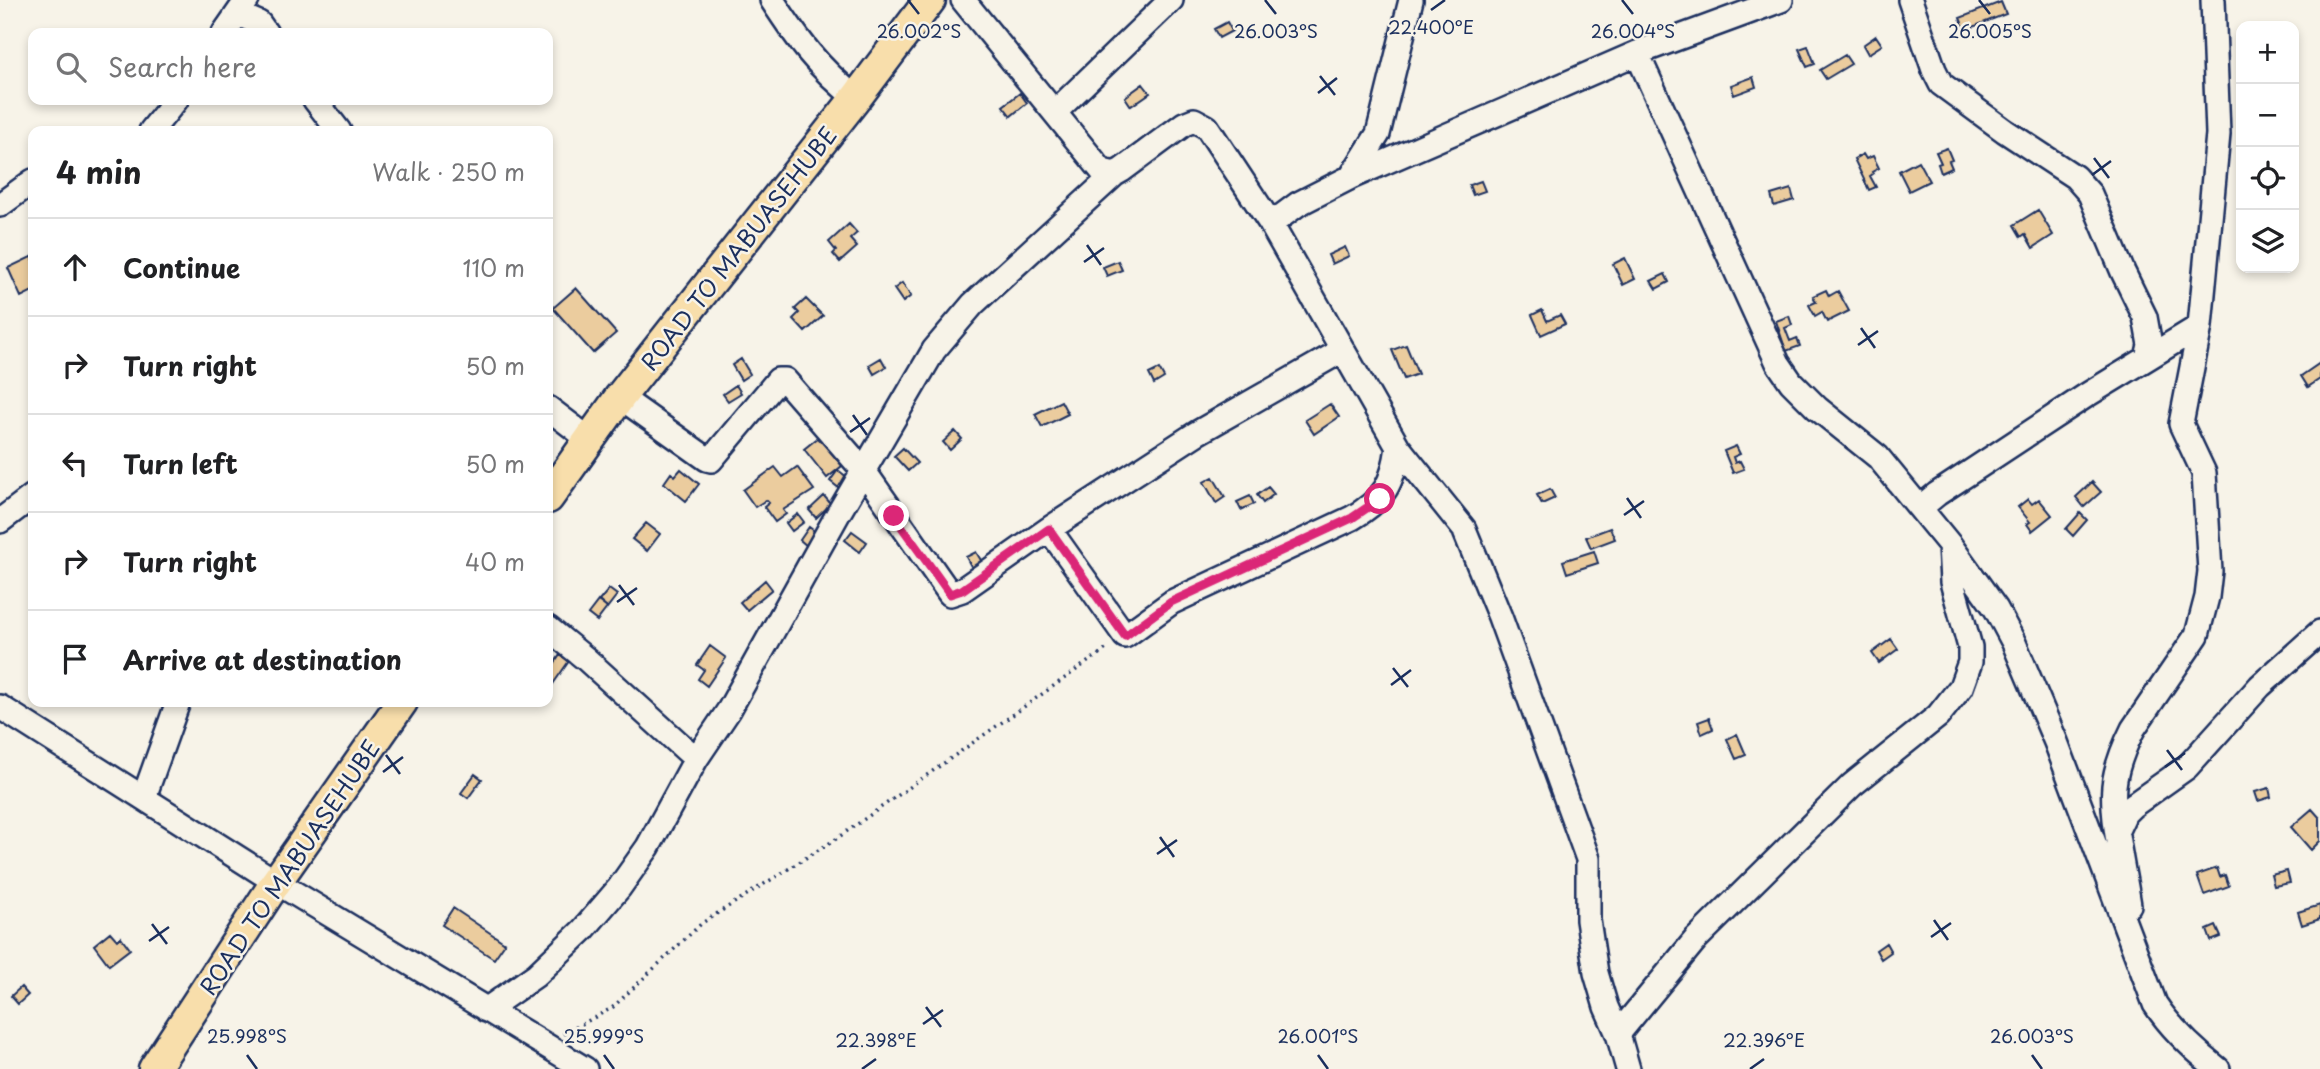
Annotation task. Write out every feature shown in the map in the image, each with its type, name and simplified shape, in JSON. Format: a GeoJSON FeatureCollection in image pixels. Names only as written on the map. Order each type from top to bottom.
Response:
{"type":"FeatureCollection","features":[{"type":"Feature","properties":{"kind":"main road","name":"ROAD TO MABUASEHUBE"},"geometry":{"type":"LineString","coordinates":[[553,491],[620,397],[930,0]]}},
{"type":"Feature","properties":{"kind":"main road","name":"ROAD TO MABUASEHUBE"},"geometry":{"type":"LineString","coordinates":[[154,1069],[276,882],[398,707]]}},
{"type":"Feature","properties":{"kind":"street"},"geometry":{"type":"LineString","coordinates":[[772,0],[810,55],[831,78],[856,98]]}},
{"type":"Feature","properties":{"kind":"street"},"geometry":{"type":"LineString","coordinates":[[963,0],[1098,167],[1108,174],[1115,174]]}},
{"type":"Feature","properties":{"kind":"street"},"geometry":{"type":"LineString","coordinates":[[1055,112],[1171,0]]}},
{"type":"Feature","properties":{"kind":"street"},"geometry":{"type":"LineString","coordinates":[[1351,177],[1378,134],[1411,0]]}},
{"type":"Feature","properties":{"kind":"street"},"geometry":{"type":"LineString","coordinates":[[1270,224],[1298,204],[1351,177],[1637,53],[1781,0]]}},
{"type":"Feature","properties":{"kind":"street"},"geometry":{"type":"LineString","coordinates":[[1910,0],[1941,84],[1994,124],[2075,177],[2090,194],[2145,317],[2150,345],[2147,358]]}},
{"type":"Feature","properties":{"kind":"street"},"geometry":{"type":"LineString","coordinates":[[2135,949],[2113,789],[2124,746],[2133,729],[2197,635],[2207,597],[2210,572],[2204,474],[2181,424],[2200,326],[2218,134],[2213,0]]}},
{"type":"Feature","properties":{"kind":"street"},"geometry":{"type":"LineString","coordinates":[[228,28],[243,7],[262,28]]}},
{"type":"Feature","properties":{"kind":"street"},"geometry":{"type":"LineString","coordinates":[[1637,53],[1778,363],[1791,382],[1817,408],[1878,457],[1950,545],[1996,609],[2014,643],[2056,742],[2155,1004],[2183,1040],[2218,1069]]}},
{"type":"Feature","properties":{"kind":"street"},"geometry":{"type":"LineString","coordinates":[[155,126],[172,105]]}},
{"type":"Feature","properties":{"kind":"street"},"geometry":{"type":"LineString","coordinates":[[319,105],[333,126]]}},
{"type":"Feature","properties":{"kind":"street"},"geometry":{"type":"LineString","coordinates":[[486,1010],[536,975],[583,930],[648,847],[696,759],[729,710],[934,350],[965,313],[1115,174],[1184,124],[1194,120],[1200,122],[1213,135],[1270,224],[1398,446],[1464,529],[1500,617],[1587,853],[1591,946],[1603,996],[1628,1069]]}},
{"type":"Feature","properties":{"kind":"street"},"geometry":{"type":"LineString","coordinates":[[0,205],[28,185]]}},
{"type":"Feature","properties":{"kind":"street"},"geometry":{"type":"LineString","coordinates":[[1920,508],[1967,474],[2200,326]]}},
{"type":"Feature","properties":{"kind":"street"},"geometry":{"type":"LineString","coordinates":[[620,397],[712,460],[778,380],[785,380],[864,471],[950,594],[962,590],[1049,529],[1197,433],[1341,351]]}},
{"type":"Feature","properties":{"kind":"street"},"geometry":{"type":"LineString","coordinates":[[553,412],[590,440]]}},
{"type":"Feature","properties":{"kind":"street"},"geometry":{"type":"LineString","coordinates":[[1049,529],[1125,636],[1171,602],[1352,518],[1375,504],[1389,483],[1398,446]]}},
{"type":"Feature","properties":{"kind":"street"},"geometry":{"type":"LineString","coordinates":[[0,521],[28,500]]}},
{"type":"Feature","properties":{"kind":"street"},"geometry":{"type":"LineString","coordinates":[[1618,1034],[1696,939],[1852,785],[1938,716],[1961,687],[1970,662],[1970,647],[1952,582],[1950,545]]}},
{"type":"Feature","properties":{"kind":"street"},"geometry":{"type":"LineString","coordinates":[[553,632],[696,759]]}},
{"type":"Feature","properties":{"kind":"street"},"geometry":{"type":"LineString","coordinates":[[2118,830],[2125,813],[2132,806],[2188,767],[2260,686],[2320,632]]}},
{"type":"Feature","properties":{"kind":"street"},"geometry":{"type":"LineString","coordinates":[[0,707],[276,882],[585,1069]]}},
{"type":"Feature","properties":{"kind":"street"},"geometry":{"type":"LineString","coordinates":[[144,797],[176,707]]}},
{"type":"Feature","properties":{"kind":"path"},"geometry":{"type":"LineString","coordinates":[[540,1044],[612,1008],[702,923],[836,839],[1125,636]]}},
{"type":"Feature","properties":{"kind":"building"},"geometry":{"type":"Polygon","coordinates":[[[2001,2],[2006,14],[1965,30],[1960,18],[2001,2]]]}},
{"type":"Feature","properties":{"kind":"building"},"geometry":{"type":"Polygon","coordinates":[[[1227,22],[1232,31],[1219,38],[1214,29],[1227,22]]]}},
{"type":"Feature","properties":{"kind":"building"},"geometry":{"type":"Polygon","coordinates":[[[1876,36],[1882,45],[1868,54],[1863,45],[1876,36]]]}},
{"type":"Feature","properties":{"kind":"building"},"geometry":{"type":"Polygon","coordinates":[[[1808,46],[1815,64],[1807,67],[1799,49],[1808,46]]]}},
{"type":"Feature","properties":{"kind":"building"},"geometry":{"type":"Polygon","coordinates":[[[1845,55],[1851,64],[1826,79],[1820,70],[1845,55]]]}},
{"type":"Feature","properties":{"kind":"building"},"geometry":{"type":"Polygon","coordinates":[[[1753,77],[1756,87],[1734,95],[1731,85],[1753,77]]]}},
{"type":"Feature","properties":{"kind":"building"},"geometry":{"type":"Polygon","coordinates":[[[1143,84],[1150,93],[1131,106],[1125,97],[1143,84]]]}},
{"type":"Feature","properties":{"kind":"building"},"geometry":{"type":"Polygon","coordinates":[[[1020,93],[1027,103],[1011,116],[1003,106],[1020,93]]]}},
{"type":"Feature","properties":{"kind":"building"},"geometry":{"type":"Polygon","coordinates":[[[1947,148],[1952,168],[1941,173],[1938,164],[1941,163],[1936,152],[1947,148]]]}},
{"type":"Feature","properties":{"kind":"building"},"geometry":{"type":"Polygon","coordinates":[[[1863,154],[1866,159],[1873,156],[1879,168],[1870,176],[1876,187],[1869,190],[1854,159],[1863,154]]]}},
{"type":"Feature","properties":{"kind":"building"},"geometry":{"type":"Polygon","coordinates":[[[1918,161],[1929,181],[1909,191],[1899,171],[1918,161]]]}},
{"type":"Feature","properties":{"kind":"building"},"geometry":{"type":"Polygon","coordinates":[[[1481,181],[1485,191],[1473,195],[1469,185],[1481,181]]]}},
{"type":"Feature","properties":{"kind":"building"},"geometry":{"type":"Polygon","coordinates":[[[1791,189],[1794,200],[1774,206],[1771,195],[1791,189]]]}},
{"type":"Feature","properties":{"kind":"building"},"geometry":{"type":"Polygon","coordinates":[[[2038,210],[2053,235],[2033,248],[2025,234],[2021,237],[2014,225],[2038,210]]]}},
{"type":"Feature","properties":{"kind":"building"},"geometry":{"type":"Polygon","coordinates":[[[849,224],[857,233],[850,239],[857,247],[840,262],[833,254],[836,251],[829,242],[849,224]]]}},
{"type":"Feature","properties":{"kind":"building"},"geometry":{"type":"Polygon","coordinates":[[[1345,247],[1349,256],[1332,264],[1328,255],[1345,247]]]}},
{"type":"Feature","properties":{"kind":"building"},"geometry":{"type":"Polygon","coordinates":[[[28,258],[28,294],[21,297],[8,268],[28,258]]]}},
{"type":"Feature","properties":{"kind":"building"},"geometry":{"type":"Polygon","coordinates":[[[1625,258],[1635,279],[1623,285],[1613,264],[1625,258]]]}},
{"type":"Feature","properties":{"kind":"building"},"geometry":{"type":"Polygon","coordinates":[[[1118,261],[1122,270],[1107,276],[1103,267],[1118,261]]]}},
{"type":"Feature","properties":{"kind":"building"},"geometry":{"type":"Polygon","coordinates":[[[1665,274],[1669,282],[1656,289],[1651,281],[1665,274]]]}},
{"type":"Feature","properties":{"kind":"building"},"geometry":{"type":"Polygon","coordinates":[[[902,283],[911,296],[903,302],[894,289],[902,283]]]}},
{"type":"Feature","properties":{"kind":"building"},"geometry":{"type":"Polygon","coordinates":[[[576,288],[616,333],[593,353],[553,308],[576,288]]]}},
{"type":"Feature","properties":{"kind":"building"},"geometry":{"type":"Polygon","coordinates":[[[1826,290],[1829,296],[1838,291],[1849,311],[1827,322],[1822,312],[1815,316],[1809,305],[1816,302],[1813,296],[1826,290]]]}},
{"type":"Feature","properties":{"kind":"building"},"geometry":{"type":"Polygon","coordinates":[[[806,299],[823,316],[805,332],[793,319],[799,313],[795,309],[806,299]]]}},
{"type":"Feature","properties":{"kind":"building"},"geometry":{"type":"Polygon","coordinates":[[[1542,310],[1547,321],[1560,315],[1565,324],[1541,335],[1532,315],[1542,310]]]}},
{"type":"Feature","properties":{"kind":"building"},"geometry":{"type":"Polygon","coordinates":[[[1789,316],[1792,325],[1785,328],[1790,341],[1797,338],[1800,346],[1786,351],[1776,321],[1789,316]]]}},
{"type":"Feature","properties":{"kind":"building"},"geometry":{"type":"Polygon","coordinates":[[[1406,345],[1418,374],[1404,379],[1392,350],[1406,345]]]}},
{"type":"Feature","properties":{"kind":"building"},"geometry":{"type":"Polygon","coordinates":[[[881,358],[886,367],[874,374],[869,365],[881,358]]]}},
{"type":"Feature","properties":{"kind":"building"},"geometry":{"type":"Polygon","coordinates":[[[741,359],[750,374],[741,380],[732,365],[741,359]]]}},
{"type":"Feature","properties":{"kind":"building"},"geometry":{"type":"Polygon","coordinates":[[[2320,363],[2320,379],[2308,387],[2301,376],[2320,363]]]}},
{"type":"Feature","properties":{"kind":"building"},"geometry":{"type":"Polygon","coordinates":[[[1159,369],[1164,378],[1154,384],[1149,374],[1159,369]]]}},
{"type":"Feature","properties":{"kind":"building"},"geometry":{"type":"Polygon","coordinates":[[[736,385],[741,393],[728,401],[723,394],[736,385]]]}},
{"type":"Feature","properties":{"kind":"building"},"geometry":{"type":"Polygon","coordinates":[[[1061,401],[1068,414],[1042,427],[1035,414],[1061,401]]]}},
{"type":"Feature","properties":{"kind":"building"},"geometry":{"type":"Polygon","coordinates":[[[1330,404],[1339,417],[1314,434],[1305,420],[1330,404]]]}},
{"type":"Feature","properties":{"kind":"building"},"geometry":{"type":"Polygon","coordinates":[[[955,431],[962,439],[950,450],[943,442],[955,431]]]}},
{"type":"Feature","properties":{"kind":"building"},"geometry":{"type":"Polygon","coordinates":[[[819,437],[842,466],[827,478],[804,449],[819,437]]]}},
{"type":"Feature","properties":{"kind":"building"},"geometry":{"type":"Polygon","coordinates":[[[1736,446],[1740,454],[1733,457],[1735,463],[1740,461],[1744,469],[1733,473],[1724,451],[1736,446]]]}},
{"type":"Feature","properties":{"kind":"building"},"geometry":{"type":"Polygon","coordinates":[[[903,448],[917,463],[908,471],[894,456],[903,448]]]}},
{"type":"Feature","properties":{"kind":"building"},"geometry":{"type":"Polygon","coordinates":[[[775,467],[783,477],[797,467],[814,490],[783,510],[786,514],[775,522],[764,507],[769,503],[766,500],[755,507],[743,490],[775,467]]]}},
{"type":"Feature","properties":{"kind":"building"},"geometry":{"type":"Polygon","coordinates":[[[681,469],[699,484],[686,501],[664,483],[671,473],[675,476],[681,469]]]}},
{"type":"Feature","properties":{"kind":"building"},"geometry":{"type":"Polygon","coordinates":[[[838,470],[848,478],[840,489],[830,481],[838,470]]]}},
{"type":"Feature","properties":{"kind":"building"},"geometry":{"type":"Polygon","coordinates":[[[1213,477],[1225,497],[1216,503],[1204,482],[1213,477]]]}},
{"type":"Feature","properties":{"kind":"building"},"geometry":{"type":"Polygon","coordinates":[[[2092,482],[2101,492],[2084,507],[2076,497],[2092,482]]]}},
{"type":"Feature","properties":{"kind":"building"},"geometry":{"type":"Polygon","coordinates":[[[1268,487],[1274,494],[1263,503],[1257,495],[1268,487]]]}},
{"type":"Feature","properties":{"kind":"building"},"geometry":{"type":"Polygon","coordinates":[[[1550,489],[1555,498],[1542,504],[1537,495],[1550,489]]]}},
{"type":"Feature","properties":{"kind":"building"},"geometry":{"type":"Polygon","coordinates":[[[824,496],[831,504],[816,518],[809,510],[824,496]]]}},
{"type":"Feature","properties":{"kind":"building"},"geometry":{"type":"Polygon","coordinates":[[[1250,496],[1254,504],[1241,510],[1237,502],[1250,496]]]}},
{"type":"Feature","properties":{"kind":"building"},"geometry":{"type":"Polygon","coordinates":[[[2028,499],[2032,504],[2039,499],[2052,515],[2032,531],[2027,524],[2030,522],[2018,507],[2028,499]]]}},
{"type":"Feature","properties":{"kind":"building"},"geometry":{"type":"Polygon","coordinates":[[[2080,513],[2087,520],[2073,536],[2066,529],[2080,513]]]}},
{"type":"Feature","properties":{"kind":"building"},"geometry":{"type":"Polygon","coordinates":[[[798,514],[804,522],[792,531],[786,523],[798,514]]]}},
{"type":"Feature","properties":{"kind":"building"},"geometry":{"type":"Polygon","coordinates":[[[646,523],[660,534],[647,551],[632,539],[646,523]]]}},
{"type":"Feature","properties":{"kind":"building"},"geometry":{"type":"Polygon","coordinates":[[[809,527],[817,533],[807,546],[800,540],[809,527]]]}},
{"type":"Feature","properties":{"kind":"building"},"geometry":{"type":"Polygon","coordinates":[[[1610,528],[1615,539],[1591,548],[1586,537],[1610,528]]]}},
{"type":"Feature","properties":{"kind":"building"},"geometry":{"type":"Polygon","coordinates":[[[852,531],[867,542],[860,552],[845,540],[852,531]]]}},
{"type":"Feature","properties":{"kind":"building"},"geometry":{"type":"Polygon","coordinates":[[[1594,551],[1598,563],[1567,573],[1563,561],[1594,551]]]}},
{"type":"Feature","properties":{"kind":"building"},"geometry":{"type":"Polygon","coordinates":[[[976,552],[982,562],[972,568],[966,557],[976,552]]]}},
{"type":"Feature","properties":{"kind":"building"},"geometry":{"type":"Polygon","coordinates":[[[765,580],[772,589],[747,610],[740,602],[765,580]]]}},
{"type":"Feature","properties":{"kind":"building"},"geometry":{"type":"Polygon","coordinates":[[[609,589],[617,595],[607,608],[599,601],[609,589]]]}},
{"type":"Feature","properties":{"kind":"building"},"geometry":{"type":"Polygon","coordinates":[[[598,601],[607,608],[597,621],[588,614],[598,601]]]}},
{"type":"Feature","properties":{"kind":"building"},"geometry":{"type":"Polygon","coordinates":[[[1891,639],[1898,649],[1879,663],[1872,653],[1891,639]]]}},
{"type":"Feature","properties":{"kind":"building"},"geometry":{"type":"Polygon","coordinates":[[[710,646],[726,658],[707,686],[698,679],[704,670],[697,665],[710,646]]]}},
{"type":"Feature","properties":{"kind":"building"},"geometry":{"type":"Polygon","coordinates":[[[560,655],[569,661],[553,684],[553,666],[560,655]]]}},
{"type":"Feature","properties":{"kind":"building"},"geometry":{"type":"Polygon","coordinates":[[[1709,718],[1713,729],[1702,734],[1698,722],[1709,718]]]}},
{"type":"Feature","properties":{"kind":"building"},"geometry":{"type":"Polygon","coordinates":[[[1737,734],[1746,755],[1736,759],[1727,739],[1737,734]]]}},
{"type":"Feature","properties":{"kind":"building"},"geometry":{"type":"Polygon","coordinates":[[[475,774],[482,779],[468,798],[461,793],[475,774]]]}},
{"type":"Feature","properties":{"kind":"building"},"geometry":{"type":"Polygon","coordinates":[[[2269,788],[2271,797],[2258,801],[2255,792],[2269,788]]]}},
{"type":"Feature","properties":{"kind":"building"},"geometry":{"type":"Polygon","coordinates":[[[2312,809],[2320,818],[2320,841],[2311,850],[2291,827],[2312,809]]]}},
{"type":"Feature","properties":{"kind":"building"},"geometry":{"type":"Polygon","coordinates":[[[2217,868],[2220,877],[2225,875],[2229,886],[2204,895],[2197,875],[2217,868]]]}},
{"type":"Feature","properties":{"kind":"building"},"geometry":{"type":"Polygon","coordinates":[[[2287,871],[2290,883],[2274,886],[2271,875],[2287,871]]]}},
{"type":"Feature","properties":{"kind":"building"},"geometry":{"type":"Polygon","coordinates":[[[2320,905],[2320,919],[2302,925],[2298,912],[2320,905]]]}},
{"type":"Feature","properties":{"kind":"building"},"geometry":{"type":"Polygon","coordinates":[[[453,908],[505,943],[494,959],[442,925],[453,908]]]}},
{"type":"Feature","properties":{"kind":"building"},"geometry":{"type":"Polygon","coordinates":[[[2216,926],[2221,937],[2211,941],[2207,930],[2216,926]]]}},
{"type":"Feature","properties":{"kind":"building"},"geometry":{"type":"Polygon","coordinates":[[[110,932],[117,940],[121,937],[130,949],[109,965],[94,945],[110,932]]]}},
{"type":"Feature","properties":{"kind":"building"},"geometry":{"type":"Polygon","coordinates":[[[1886,943],[1891,952],[1881,959],[1876,950],[1886,943]]]}},
{"type":"Feature","properties":{"kind":"building"},"geometry":{"type":"Polygon","coordinates":[[[21,987],[28,995],[18,1004],[11,996],[21,987]]]}},
{"type":"Feature","properties":{"kind":"route"},"geometry":{"type":"LineString","coordinates":[[894,516],[950,594],[962,590],[1049,529],[1125,636],[1171,602],[1352,518],[1380,499]]}}]}
